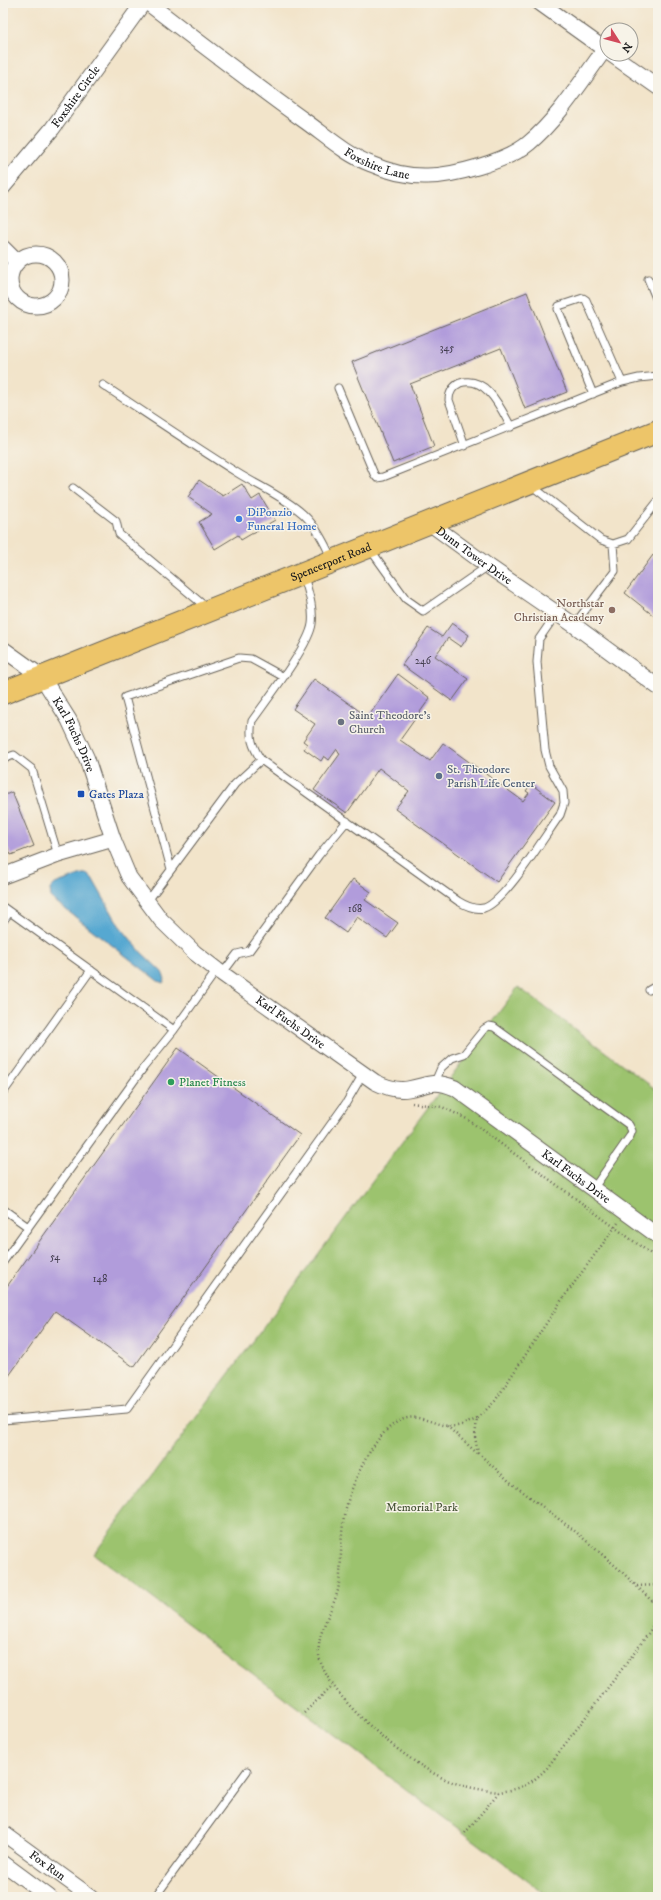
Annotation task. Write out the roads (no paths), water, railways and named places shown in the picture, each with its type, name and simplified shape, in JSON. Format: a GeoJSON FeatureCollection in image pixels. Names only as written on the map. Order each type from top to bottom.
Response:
{"type":"FeatureCollection","features":[{"type":"Feature","properties":{"kind":"main road","name":"Spencerport Road"},"geometry":{"type":"LineString","coordinates":[[3,693],[209,609],[658,431]]}},
{"type":"Feature","properties":{"kind":"street","name":"Foxshire Circle"},"geometry":{"type":"LineString","coordinates":[[3,187],[52,129],[143,3]]}},
{"type":"Feature","properties":{"kind":"street","name":"Foxshire Lane"},"geometry":{"type":"LineString","coordinates":[[148,3],[276,100],[348,152],[370,164],[388,170],[424,176],[453,173],[481,166],[507,156],[528,145],[546,127],[600,62]]}},
{"type":"Feature","properties":{"kind":"street"},"geometry":{"type":"LineString","coordinates":[[540,3],[599,46]]}},
{"type":"Feature","properties":{"kind":"street"},"geometry":{"type":"LineString","coordinates":[[622,62],[658,87]]}},
{"type":"Feature","properties":{"kind":"street"},"geometry":{"type":"LineString","coordinates":[[3,248],[16,262]]}},
{"type":"Feature","properties":{"kind":"street","name":"Dunn Tower Drive"},"geometry":{"type":"LineString","coordinates":[[428,522],[488,566],[574,624],[658,686]]}},
{"type":"Feature","properties":{"kind":"street"},"geometry":{"type":"LineString","coordinates":[[3,649],[42,677]]}},
{"type":"Feature","properties":{"kind":"street","name":"Karl Fuchs Drive"},"geometry":{"type":"LineString","coordinates":[[42,677],[69,720],[87,759],[113,839],[130,877],[147,902],[178,938],[220,972],[363,1074],[386,1087],[408,1089],[435,1082],[455,1088],[658,1236]]}},
{"type":"Feature","properties":{"kind":"street"},"geometry":{"type":"LineString","coordinates":[[4,874],[58,855],[113,839]]}},
{"type":"Feature","properties":{"kind":"street","name":"Fox Run"},"geometry":{"type":"LineString","coordinates":[[3,1833],[91,1897]]}},
{"type":"Feature","properties":{"kind":"street"},"geometry":{"type":"LineString","coordinates":[[3,1863],[49,1897]]}},
{"type":"Feature","properties":{"kind":"lane"},"geometry":{"type":"LineString","coordinates":[[648,279],[658,303]]}},
{"type":"Feature","properties":{"kind":"lane"},"geometry":{"type":"LineString","coordinates":[[593,394],[558,309],[560,306],[583,298],[586,300],[622,382]]}},
{"type":"Feature","properties":{"kind":"lane"},"geometry":{"type":"LineString","coordinates":[[338,388],[377,478],[465,446],[622,382],[658,376]]}},
{"type":"Feature","properties":{"kind":"lane"},"geometry":{"type":"LineString","coordinates":[[465,446],[449,400],[449,394],[459,383],[468,382],[485,387],[491,394],[511,427]]}},
{"type":"Feature","properties":{"kind":"lane"},"geometry":{"type":"LineString","coordinates":[[103,385],[237,473],[286,501],[316,528],[332,560]]}},
{"type":"Feature","properties":{"kind":"lane"},"geometry":{"type":"LineString","coordinates":[[527,482],[601,540],[613,544],[628,539],[658,501]]}},
{"type":"Feature","properties":{"kind":"lane"},"geometry":{"type":"LineString","coordinates":[[73,488],[116,521],[119,534],[209,609]]}},
{"type":"Feature","properties":{"kind":"lane"},"geometry":{"type":"LineString","coordinates":[[574,624],[615,571],[613,544]]}},
{"type":"Feature","properties":{"kind":"lane"},"geometry":{"type":"LineString","coordinates":[[368,546],[406,599],[423,611],[488,566]]}},
{"type":"Feature","properties":{"kind":"lane"},"geometry":{"type":"LineString","coordinates":[[303,572],[311,601],[312,624],[307,640],[252,721],[250,733],[252,746],[260,760],[458,902],[469,908],[484,908],[503,894],[560,815],[564,803],[563,791],[549,766],[545,750],[537,662],[539,639],[557,613]]}},
{"type":"Feature","properties":{"kind":"lane"},"geometry":{"type":"LineString","coordinates":[[171,869],[125,697],[239,658],[251,659],[282,676]]}},
{"type":"Feature","properties":{"kind":"lane"},"geometry":{"type":"LineString","coordinates":[[3,759],[14,756],[32,768],[58,855]]}},
{"type":"Feature","properties":{"kind":"lane"},"geometry":{"type":"LineString","coordinates":[[147,902],[235,784],[260,760]]}},
{"type":"Feature","properties":{"kind":"lane"},"geometry":{"type":"LineString","coordinates":[[3,1262],[144,1067],[220,972],[237,954],[249,951],[319,855],[347,821]]}},
{"type":"Feature","properties":{"kind":"lane"},"geometry":{"type":"LineString","coordinates":[[3,907],[174,1030]]}},
{"type":"Feature","properties":{"kind":"lane"},"geometry":{"type":"LineString","coordinates":[[3,921],[10,912]]}},
{"type":"Feature","properties":{"kind":"lane"},"geometry":{"type":"LineString","coordinates":[[3,1093],[91,970]]}},
{"type":"Feature","properties":{"kind":"lane"},"geometry":{"type":"LineString","coordinates":[[649,990],[658,985]]}},
{"type":"Feature","properties":{"kind":"lane"},"geometry":{"type":"LineString","coordinates":[[435,1082],[441,1068],[452,1058],[464,1054],[484,1029],[488,1026],[494,1027],[629,1125],[632,1131],[630,1136],[593,1189]]}},
{"type":"Feature","properties":{"kind":"lane"},"geometry":{"type":"LineString","coordinates":[[3,1420],[127,1408],[346,1103],[363,1074]]}},
{"type":"Feature","properties":{"kind":"lane"},"geometry":{"type":"LineString","coordinates":[[3,1209],[28,1227]]}},
{"type":"Feature","properties":{"kind":"lane"},"geometry":{"type":"LineString","coordinates":[[155,1897],[247,1771]]}},
{"type":"Feature","properties":{"kind":"water"},"geometry":{"type":"Polygon","coordinates":[[[82,874],[87,874],[92,878],[119,925],[141,952],[162,972],[165,979],[163,983],[158,981],[51,898],[50,889],[55,884],[82,874]]]}},
{"type":"Feature","properties":{"kind":"place","name":"DiPonzio Funeral Home"},"geometry":{"type":"Point","coordinates":[239,519]}},
{"type":"Feature","properties":{"kind":"place","name":"Northstar Christian Academy"},"geometry":{"type":"Point","coordinates":[612,610]}},
{"type":"Feature","properties":{"kind":"place","name":"Saint Theodore's Church"},"geometry":{"type":"Point","coordinates":[341,722]}},
{"type":"Feature","properties":{"kind":"place","name":"St. Theodore Parish Life Center"},"geometry":{"type":"Point","coordinates":[439,776]}},
{"type":"Feature","properties":{"kind":"place","name":"Gates Plaza"},"geometry":{"type":"Point","coordinates":[81,794]}},
{"type":"Feature","properties":{"kind":"place","name":"Planet Fitness"},"geometry":{"type":"Point","coordinates":[171,1082]}},
{"type":"Feature","properties":{"kind":"park label","name":"Memorial Park"},"geometry":{"type":"Point","coordinates":[422,1507]}}]}
